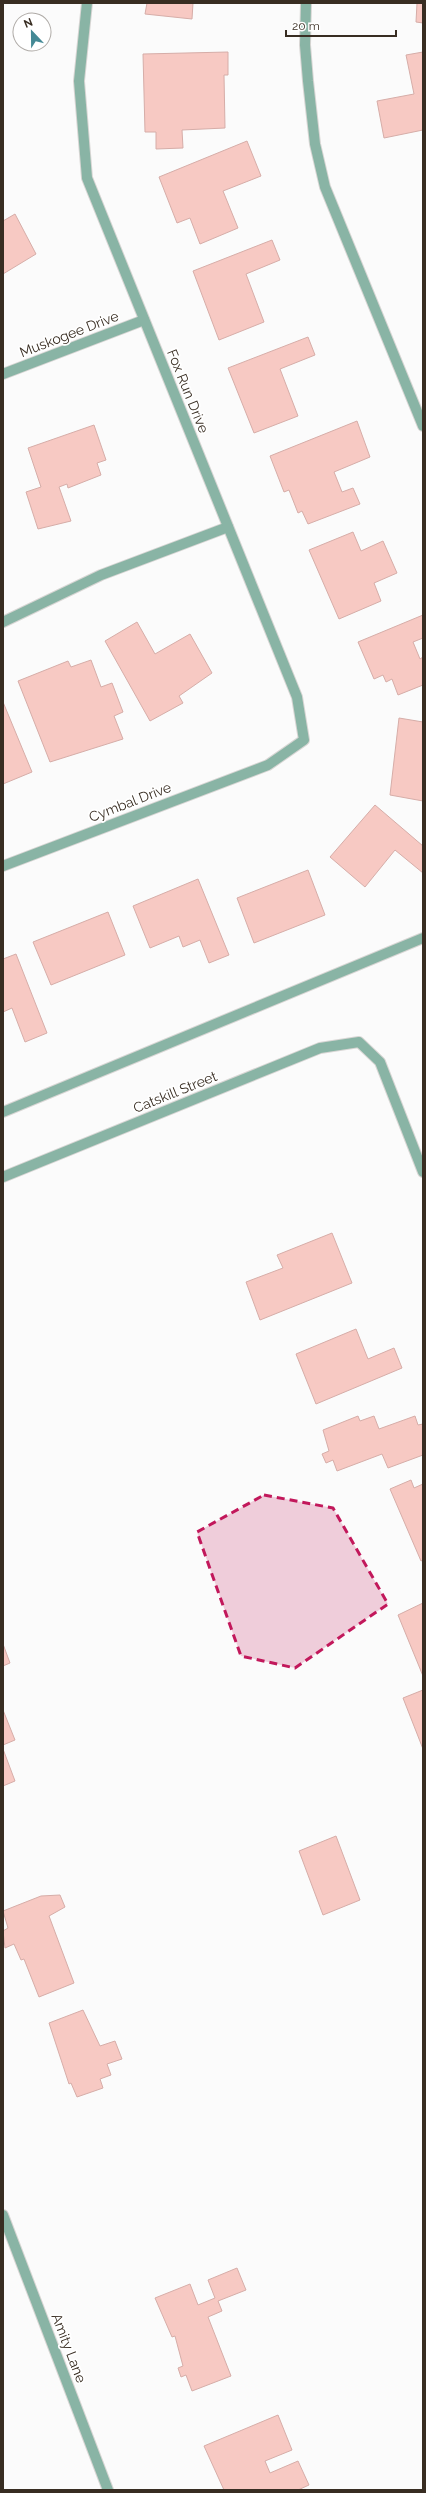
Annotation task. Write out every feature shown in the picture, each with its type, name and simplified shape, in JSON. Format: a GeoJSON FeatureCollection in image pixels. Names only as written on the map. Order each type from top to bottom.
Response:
{"type":"FeatureCollection","features":[{"type":"Feature","properties":{"kind":"street","name":"Fox Run Drive"},"geometry":{"type":"LineString","coordinates":[[87,3],[79,81],[87,178],[297,697],[304,740],[268,765]]}},
{"type":"Feature","properties":{"kind":"street"},"geometry":{"type":"LineString","coordinates":[[306,3],[305,45],[308,81],[315,144],[325,187],[423,426]]}},
{"type":"Feature","properties":{"kind":"street","name":"Muskogee Drive"},"geometry":{"type":"LineString","coordinates":[[3,374],[144,320]]}},
{"type":"Feature","properties":{"kind":"street"},"geometry":{"type":"LineString","coordinates":[[3,622],[101,575],[228,527]]}},
{"type":"Feature","properties":{"kind":"street","name":"Cymbal Drive"},"geometry":{"type":"LineString","coordinates":[[3,866],[268,765]]}},
{"type":"Feature","properties":{"kind":"street"},"geometry":{"type":"LineString","coordinates":[[3,1112],[423,938]]}},
{"type":"Feature","properties":{"kind":"street","name":"Catskill Street"},"geometry":{"type":"LineString","coordinates":[[3,1177],[320,1048],[359,1042],[380,1062],[423,1172]]}},
{"type":"Feature","properties":{"kind":"street","name":"Amity Lane"},"geometry":{"type":"LineString","coordinates":[[3,2216],[108,2490]]}},
{"type":"Feature","properties":{"kind":"highlighted area"},"geometry":{"type":"Polygon","coordinates":[[[264,1495],[333,1508],[388,1604],[295,1668],[241,1656],[197,1532],[264,1495]]]}},
{"type":"Feature","properties":{"kind":"building"},"geometry":{"type":"Polygon","coordinates":[[[147,3],[193,3],[192,19],[145,14],[147,3]]]}},
{"type":"Feature","properties":{"kind":"building"},"geometry":{"type":"Polygon","coordinates":[[[417,3],[423,3],[423,23],[416,22],[417,3]]]}},
{"type":"Feature","properties":{"kind":"building"},"geometry":{"type":"Polygon","coordinates":[[[228,52],[228,75],[224,75],[225,128],[182,130],[183,148],[156,149],[156,132],[145,132],[143,54],[228,52]]]}},
{"type":"Feature","properties":{"kind":"building"},"geometry":{"type":"Polygon","coordinates":[[[423,52],[423,130],[384,138],[377,101],[414,94],[406,55],[423,52]]]}},
{"type":"Feature","properties":{"kind":"building"},"geometry":{"type":"Polygon","coordinates":[[[247,141],[261,176],[223,191],[238,228],[200,244],[190,218],[177,223],[159,177],[247,141]]]}},
{"type":"Feature","properties":{"kind":"building"},"geometry":{"type":"Polygon","coordinates":[[[15,214],[36,254],[3,274],[3,221],[15,214]]]}},
{"type":"Feature","properties":{"kind":"building"},"geometry":{"type":"Polygon","coordinates":[[[272,240],[280,260],[246,274],[264,322],[219,340],[193,271],[272,240]]]}},
{"type":"Feature","properties":{"kind":"building"},"geometry":{"type":"Polygon","coordinates":[[[308,337],[315,355],[280,369],[298,416],[254,433],[228,368],[308,337]]]}},
{"type":"Feature","properties":{"kind":"building"},"geometry":{"type":"Polygon","coordinates":[[[357,421],[370,457],[334,472],[342,492],[353,488],[360,504],[308,524],[302,511],[298,513],[289,490],[284,492],[270,456],[357,421]]]}},
{"type":"Feature","properties":{"kind":"building"},"geometry":{"type":"Polygon","coordinates":[[[94,425],[106,460],[97,463],[101,475],[68,488],[67,484],[59,487],[71,521],[38,529],[26,492],[41,487],[28,448],[94,425]]]}},
{"type":"Feature","properties":{"kind":"building"},"geometry":{"type":"Polygon","coordinates":[[[353,532],[361,551],[383,541],[397,573],[374,583],[381,601],[339,619],[309,550],[353,532]]]}},
{"type":"Feature","properties":{"kind":"building"},"geometry":{"type":"Polygon","coordinates":[[[423,615],[423,638],[413,642],[420,659],[423,657],[423,685],[398,695],[392,679],[386,682],[383,675],[374,679],[358,642],[423,615]]]}},
{"type":"Feature","properties":{"kind":"building"},"geometry":{"type":"Polygon","coordinates":[[[137,622],[155,654],[190,634],[212,673],[179,696],[183,703],[150,721],[105,641],[137,622]]]}},
{"type":"Feature","properties":{"kind":"building"},"geometry":{"type":"Polygon","coordinates":[[[91,660],[101,687],[112,683],[123,712],[114,716],[123,739],[50,762],[18,681],[68,661],[71,667],[91,660]]]}},
{"type":"Feature","properties":{"kind":"building"},"geometry":{"type":"Polygon","coordinates":[[[3,702],[32,772],[3,784],[3,702]]]}},
{"type":"Feature","properties":{"kind":"building"},"geometry":{"type":"Polygon","coordinates":[[[399,718],[423,722],[423,801],[390,795],[399,718]]]}},
{"type":"Feature","properties":{"kind":"building"},"geometry":{"type":"Polygon","coordinates":[[[375,805],[423,846],[423,873],[395,850],[365,887],[330,857],[375,805]]]}},
{"type":"Feature","properties":{"kind":"building"},"geometry":{"type":"Polygon","coordinates":[[[308,870],[325,915],[254,943],[237,898],[308,870]]]}},
{"type":"Feature","properties":{"kind":"building"},"geometry":{"type":"Polygon","coordinates":[[[198,879],[229,955],[209,963],[200,940],[183,947],[179,936],[150,948],[133,906],[198,879]]]}},
{"type":"Feature","properties":{"kind":"building"},"geometry":{"type":"Polygon","coordinates":[[[108,912],[125,955],[51,985],[33,942],[108,912]]]}},
{"type":"Feature","properties":{"kind":"building"},"geometry":{"type":"Polygon","coordinates":[[[16,954],[47,1033],[25,1042],[12,1008],[3,1012],[3,959],[16,954]]]}},
{"type":"Feature","properties":{"kind":"building"},"geometry":{"type":"Polygon","coordinates":[[[332,1233],[352,1283],[260,1320],[246,1282],[283,1268],[277,1255],[332,1233]]]}},
{"type":"Feature","properties":{"kind":"building"},"geometry":{"type":"Polygon","coordinates":[[[356,1329],[368,1359],[394,1348],[402,1368],[316,1404],[296,1354],[356,1329]]]}},
{"type":"Feature","properties":{"kind":"building"},"geometry":{"type":"Polygon","coordinates":[[[358,1416],[360,1421],[374,1416],[379,1429],[415,1416],[418,1425],[423,1424],[423,1455],[388,1468],[382,1454],[337,1471],[333,1460],[326,1463],[322,1454],[329,1451],[323,1430],[358,1416]]]}},
{"type":"Feature","properties":{"kind":"building"},"geometry":{"type":"Polygon","coordinates":[[[411,1480],[414,1488],[423,1484],[423,1560],[421,1561],[390,1489],[411,1480]]]}},
{"type":"Feature","properties":{"kind":"building"},"geometry":{"type":"Polygon","coordinates":[[[423,1603],[423,1676],[398,1615],[423,1603]]]}},
{"type":"Feature","properties":{"kind":"building"},"geometry":{"type":"Polygon","coordinates":[[[3,1644],[10,1663],[3,1666],[3,1644]]]}},
{"type":"Feature","properties":{"kind":"building"},"geometry":{"type":"Polygon","coordinates":[[[423,1690],[423,1749],[403,1698],[423,1690]]]}},
{"type":"Feature","properties":{"kind":"building"},"geometry":{"type":"Polygon","coordinates":[[[3,1710],[15,1740],[3,1745],[3,1710]]]}},
{"type":"Feature","properties":{"kind":"building"},"geometry":{"type":"Polygon","coordinates":[[[3,1749],[15,1781],[3,1786],[3,1749]]]}},
{"type":"Feature","properties":{"kind":"building"},"geometry":{"type":"Polygon","coordinates":[[[336,1836],[360,1900],[323,1915],[299,1851],[336,1836]]]}},
{"type":"Feature","properties":{"kind":"building"},"geometry":{"type":"Polygon","coordinates":[[[60,1895],[65,1907],[49,1916],[74,1983],[39,1997],[24,1959],[21,1960],[14,1944],[5,1948],[3,1931],[8,1928],[3,1911],[41,1896],[60,1895]]]}},
{"type":"Feature","properties":{"kind":"building"},"geometry":{"type":"Polygon","coordinates":[[[83,2010],[100,2046],[115,2041],[122,2059],[107,2064],[111,2075],[100,2079],[103,2088],[77,2097],[71,2083],[69,2084],[49,2023],[83,2010]]]}},
{"type":"Feature","properties":{"kind":"building"},"geometry":{"type":"Polygon","coordinates":[[[237,2268],[246,2290],[218,2301],[222,2311],[208,2317],[231,2376],[192,2391],[186,2375],[181,2377],[178,2368],[183,2366],[175,2336],[172,2337],[155,2298],[190,2284],[198,2305],[215,2298],[208,2280],[237,2268]]]}},
{"type":"Feature","properties":{"kind":"building"},"geometry":{"type":"Polygon","coordinates":[[[278,2415],[292,2450],[265,2461],[270,2473],[298,2461],[309,2485],[298,2490],[224,2490],[204,2446],[278,2415]]]}}]}
